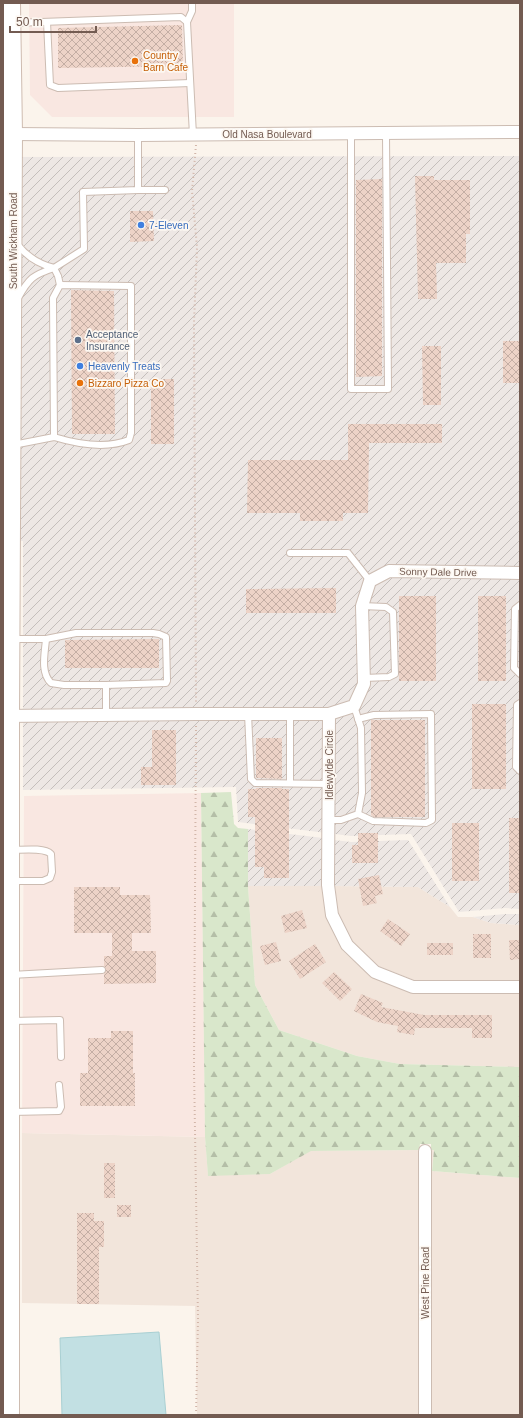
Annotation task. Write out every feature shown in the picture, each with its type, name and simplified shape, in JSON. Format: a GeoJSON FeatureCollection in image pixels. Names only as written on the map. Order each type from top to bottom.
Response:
{"type":"FeatureCollection","features":[{"type":"Feature","properties":{"kind":"main road","name":"South Wickham Road"},"geometry":{"type":"LineString","coordinates":[[10,1415],[6,1390],[6,1142],[10,1112],[10,850],[6,716],[10,639],[7,613],[7,446],[12,308],[8,238],[13,134],[8,28],[11,3]]}},
{"type":"Feature","properties":{"kind":"street","name":"Old Nasa Boulevard"},"geometry":{"type":"LineString","coordinates":[[13,134],[195,135],[520,132]]}},
{"type":"Feature","properties":{"kind":"street","name":"Sonny Dale Drive"},"geometry":{"type":"LineString","coordinates":[[370,581],[389,571],[520,573]]}},
{"type":"Feature","properties":{"kind":"street"},"geometry":{"type":"LineString","coordinates":[[6,716],[329,714],[354,706],[364,684],[362,606],[370,581]]}},
{"type":"Feature","properties":{"kind":"street","name":"Idlewylde Circle"},"geometry":{"type":"LineString","coordinates":[[329,714],[328,885],[332,915],[347,946],[375,972],[413,987],[520,987]]}},
{"type":"Feature","properties":{"kind":"street","name":"West Pine Road"},"geometry":{"type":"LineString","coordinates":[[425,1151],[425,1415]]}},
{"type":"Feature","properties":{"kind":"lane"},"geometry":{"type":"LineString","coordinates":[[192,3],[192,11],[187,22],[190,83],[195,135]]}},
{"type":"Feature","properties":{"kind":"lane"},"geometry":{"type":"LineString","coordinates":[[8,28],[47,22],[181,18],[187,22]]}},
{"type":"Feature","properties":{"kind":"lane"},"geometry":{"type":"LineString","coordinates":[[47,22],[50,84],[58,88],[190,83]]}},
{"type":"Feature","properties":{"kind":"lane"},"geometry":{"type":"LineString","coordinates":[[351,134],[351,389],[388,390],[386,134]]}},
{"type":"Feature","properties":{"kind":"lane"},"geometry":{"type":"LineString","coordinates":[[138,135],[138,190]]}},
{"type":"Feature","properties":{"kind":"lane"},"geometry":{"type":"LineString","coordinates":[[12,308],[30,279],[54,268],[84,249],[83,192],[165,190]]}},
{"type":"Feature","properties":{"kind":"lane"},"geometry":{"type":"LineString","coordinates":[[8,238],[31,259],[42,265],[54,268],[58,276],[60,285],[53,298],[54,437]]}},
{"type":"Feature","properties":{"kind":"lane"},"geometry":{"type":"LineString","coordinates":[[7,446],[54,437],[70,442],[97,444],[119,444],[129,440],[131,433],[131,286],[60,285]]}},
{"type":"Feature","properties":{"kind":"lane"},"geometry":{"type":"LineString","coordinates":[[290,553],[348,554],[370,581]]}},
{"type":"Feature","properties":{"kind":"lane"},"geometry":{"type":"LineString","coordinates":[[520,605],[515,609],[514,668],[520,674]]}},
{"type":"Feature","properties":{"kind":"lane"},"geometry":{"type":"LineString","coordinates":[[362,606],[386,607],[393,612],[395,674],[389,677],[364,678]]}},
{"type":"Feature","properties":{"kind":"lane"},"geometry":{"type":"LineString","coordinates":[[10,639],[46,639],[76,633],[159,634],[166,638],[166,683],[106,685],[64,685],[51,683],[45,676],[44,670],[46,639]]}},
{"type":"Feature","properties":{"kind":"lane"},"geometry":{"type":"LineString","coordinates":[[106,685],[106,715]]}},
{"type":"Feature","properties":{"kind":"lane"},"geometry":{"type":"LineString","coordinates":[[520,703],[517,705],[516,767],[520,770]]}},
{"type":"Feature","properties":{"kind":"lane"},"geometry":{"type":"LineString","coordinates":[[354,706],[361,728],[362,793],[358,814]]}},
{"type":"Feature","properties":{"kind":"lane"},"geometry":{"type":"LineString","coordinates":[[248,714],[251,779],[255,783],[329,784]]}},
{"type":"Feature","properties":{"kind":"lane"},"geometry":{"type":"LineString","coordinates":[[290,714],[290,783]]}},
{"type":"Feature","properties":{"kind":"lane"},"geometry":{"type":"LineString","coordinates":[[329,820],[341,820],[358,814],[374,822],[426,823],[432,820],[431,714],[374,715],[358,719]]}},
{"type":"Feature","properties":{"kind":"lane"},"geometry":{"type":"LineString","coordinates":[[10,850],[46,851],[51,854],[52,861],[51,876],[48,880],[10,881]]}},
{"type":"Feature","properties":{"kind":"lane"},"geometry":{"type":"LineString","coordinates":[[10,975],[102,970]]}},
{"type":"Feature","properties":{"kind":"lane"},"geometry":{"type":"LineString","coordinates":[[10,1021],[60,1020],[61,1057]]}},
{"type":"Feature","properties":{"kind":"lane"},"geometry":{"type":"LineString","coordinates":[[10,1112],[59,1111],[61,1107],[59,1085]]}},
{"type":"Feature","properties":{"kind":"path"},"geometry":{"type":"LineString","coordinates":[[195,135],[192,191],[197,247],[194,323],[194,533],[197,654],[194,1068],[198,1320],[196,1415]]}},
{"type":"Feature","properties":{"kind":"shaded area"},"geometry":{"type":"Polygon","coordinates":[[[29,3],[234,3],[234,117],[52,117],[30,95],[29,3]]]}},
{"type":"Feature","properties":{"kind":"shaded area"},"geometry":{"type":"Polygon","coordinates":[[[520,156],[520,909],[505,908],[459,912],[411,834],[351,836],[238,822],[236,787],[23,790],[23,541],[3,542],[3,157],[520,156]]]}},
{"type":"Feature","properties":{"kind":"shaded area"},"geometry":{"type":"Polygon","coordinates":[[[201,793],[205,1137],[22,1133],[24,796],[201,793]]]}},
{"type":"Feature","properties":{"kind":"shaded area"},"geometry":{"type":"Polygon","coordinates":[[[248,829],[323,838],[323,886],[248,886],[248,829]]]}},
{"type":"Feature","properties":{"kind":"shaded area"},"geometry":{"type":"Polygon","coordinates":[[[334,840],[351,842],[408,840],[450,907],[418,887],[335,886],[334,840]]]}},
{"type":"Feature","properties":{"kind":"shaded area"},"geometry":{"type":"Polygon","coordinates":[[[248,886],[323,886],[326,916],[343,951],[371,977],[411,993],[520,994],[520,1067],[400,1064],[357,1056],[279,1030],[255,985],[248,886]]]}},
{"type":"Feature","properties":{"kind":"shaded area"},"geometry":{"type":"Polygon","coordinates":[[[335,886],[418,887],[450,907],[458,917],[473,917],[491,923],[520,925],[520,981],[414,980],[378,966],[351,941],[338,913],[335,886]]]}},
{"type":"Feature","properties":{"kind":"shaded area"},"geometry":{"type":"Polygon","coordinates":[[[520,914],[520,925],[491,923],[473,917],[520,914]]]}},
{"type":"Feature","properties":{"kind":"shaded area"},"geometry":{"type":"Polygon","coordinates":[[[22,1133],[205,1137],[208,1175],[270,1174],[310,1151],[419,1150],[419,1415],[197,1415],[195,1306],[22,1303],[22,1133]]]}},
{"type":"Feature","properties":{"kind":"shaded area"},"geometry":{"type":"Polygon","coordinates":[[[431,1150],[434,1150],[432,1171],[520,1178],[520,1415],[431,1415],[431,1150]]]}},
{"type":"Feature","properties":{"kind":"green space"},"geometry":{"type":"Polygon","coordinates":[[[231,792],[234,824],[238,828],[248,829],[248,886],[255,985],[279,1030],[357,1056],[400,1064],[520,1067],[520,1178],[432,1171],[434,1150],[431,1150],[431,1144],[420,1144],[419,1150],[311,1151],[270,1174],[208,1176],[205,1137],[201,793],[231,792]]]}},
{"type":"Feature","properties":{"kind":"water"},"geometry":{"type":"Polygon","coordinates":[[[159,1332],[166,1415],[62,1415],[60,1338],[159,1332]]]}},
{"type":"Feature","properties":{"kind":"building"},"geometry":{"type":"Polygon","coordinates":[[[182,25],[183,66],[58,68],[58,28],[182,25]]]}},
{"type":"Feature","properties":{"kind":"building"},"geometry":{"type":"Polygon","coordinates":[[[415,176],[434,176],[434,180],[470,180],[470,234],[466,234],[466,263],[436,263],[437,299],[418,299],[415,176]]]}},
{"type":"Feature","properties":{"kind":"building"},"geometry":{"type":"Polygon","coordinates":[[[382,179],[382,376],[356,377],[356,180],[382,179]]]}},
{"type":"Feature","properties":{"kind":"building"},"geometry":{"type":"Polygon","coordinates":[[[130,211],[153,211],[154,241],[130,242],[130,211]]]}},
{"type":"Feature","properties":{"kind":"building"},"geometry":{"type":"Polygon","coordinates":[[[71,290],[114,291],[115,434],[72,434],[71,290]]]}},
{"type":"Feature","properties":{"kind":"building"},"geometry":{"type":"Polygon","coordinates":[[[503,341],[520,341],[520,383],[503,383],[503,341]]]}},
{"type":"Feature","properties":{"kind":"building"},"geometry":{"type":"Polygon","coordinates":[[[422,346],[441,346],[441,405],[423,405],[422,346]]]}},
{"type":"Feature","properties":{"kind":"building"},"geometry":{"type":"Polygon","coordinates":[[[151,379],[174,379],[174,444],[151,444],[151,379]]]}},
{"type":"Feature","properties":{"kind":"building"},"geometry":{"type":"Polygon","coordinates":[[[348,424],[442,424],[442,443],[369,443],[368,513],[343,513],[343,521],[300,521],[300,513],[247,513],[248,460],[348,460],[348,424]]]}},
{"type":"Feature","properties":{"kind":"building"},"geometry":{"type":"Polygon","coordinates":[[[336,588],[336,613],[246,613],[246,589],[336,588]]]}},
{"type":"Feature","properties":{"kind":"building"},"geometry":{"type":"Polygon","coordinates":[[[399,596],[436,596],[436,681],[399,681],[399,596]]]}},
{"type":"Feature","properties":{"kind":"building"},"geometry":{"type":"Polygon","coordinates":[[[478,596],[506,596],[506,681],[478,681],[478,596]]]}},
{"type":"Feature","properties":{"kind":"building"},"geometry":{"type":"Polygon","coordinates":[[[159,639],[159,668],[65,668],[65,640],[159,639]]]}},
{"type":"Feature","properties":{"kind":"building"},"geometry":{"type":"Polygon","coordinates":[[[472,704],[506,704],[506,789],[472,789],[472,704]]]}},
{"type":"Feature","properties":{"kind":"building"},"geometry":{"type":"Polygon","coordinates":[[[371,720],[425,720],[425,817],[374,817],[371,815],[371,720]]]}},
{"type":"Feature","properties":{"kind":"building"},"geometry":{"type":"Polygon","coordinates":[[[152,730],[176,730],[176,785],[141,785],[141,767],[152,767],[152,730]]]}},
{"type":"Feature","properties":{"kind":"building"},"geometry":{"type":"Polygon","coordinates":[[[256,738],[282,738],[282,779],[256,778],[256,738]]]}},
{"type":"Feature","properties":{"kind":"building"},"geometry":{"type":"Polygon","coordinates":[[[248,789],[289,789],[289,878],[264,878],[264,867],[255,867],[255,817],[248,817],[248,789]]]}},
{"type":"Feature","properties":{"kind":"building"},"geometry":{"type":"Polygon","coordinates":[[[509,818],[520,818],[520,893],[509,893],[509,818]]]}},
{"type":"Feature","properties":{"kind":"building"},"geometry":{"type":"Polygon","coordinates":[[[452,823],[479,823],[479,881],[452,881],[452,823]]]}},
{"type":"Feature","properties":{"kind":"building"},"geometry":{"type":"Polygon","coordinates":[[[358,833],[378,833],[378,863],[352,863],[352,845],[358,845],[358,833]]]}},
{"type":"Feature","properties":{"kind":"building"},"geometry":{"type":"Polygon","coordinates":[[[379,875],[383,894],[375,896],[377,903],[363,906],[358,879],[379,875]]]}},
{"type":"Feature","properties":{"kind":"building"},"geometry":{"type":"Polygon","coordinates":[[[74,887],[120,887],[120,895],[150,895],[151,933],[132,933],[132,951],[156,951],[156,983],[104,984],[104,974],[106,970],[104,966],[104,956],[112,956],[112,933],[74,933],[74,887]]]}},
{"type":"Feature","properties":{"kind":"building"},"geometry":{"type":"Polygon","coordinates":[[[302,910],[307,928],[285,933],[281,916],[302,910]]]}},
{"type":"Feature","properties":{"kind":"building"},"geometry":{"type":"Polygon","coordinates":[[[388,919],[410,934],[401,946],[380,931],[388,919]]]}},
{"type":"Feature","properties":{"kind":"building"},"geometry":{"type":"Polygon","coordinates":[[[473,934],[491,934],[491,958],[473,958],[473,934]]]}},
{"type":"Feature","properties":{"kind":"building"},"geometry":{"type":"Polygon","coordinates":[[[509,940],[520,940],[520,959],[510,960],[509,940]]]}},
{"type":"Feature","properties":{"kind":"building"},"geometry":{"type":"Polygon","coordinates":[[[276,942],[281,961],[265,965],[260,946],[276,942]]]}},
{"type":"Feature","properties":{"kind":"building"},"geometry":{"type":"Polygon","coordinates":[[[427,943],[453,943],[453,955],[427,955],[427,943]]]}},
{"type":"Feature","properties":{"kind":"building"},"geometry":{"type":"Polygon","coordinates":[[[315,944],[326,962],[300,979],[289,961],[315,944]]]}},
{"type":"Feature","properties":{"kind":"building"},"geometry":{"type":"Polygon","coordinates":[[[334,972],[352,989],[340,1001],[322,983],[334,972]]]}},
{"type":"Feature","properties":{"kind":"building"},"geometry":{"type":"Polygon","coordinates":[[[361,994],[383,1003],[381,1007],[424,1015],[492,1015],[492,1038],[472,1038],[472,1028],[415,1028],[414,1035],[397,1032],[398,1026],[377,1022],[354,1011],[361,994]]]}},
{"type":"Feature","properties":{"kind":"building"},"geometry":{"type":"Polygon","coordinates":[[[111,1031],[133,1031],[135,1106],[80,1106],[80,1073],[88,1073],[88,1038],[111,1038],[111,1031]]]}},
{"type":"Feature","properties":{"kind":"building"},"geometry":{"type":"Polygon","coordinates":[[[104,1163],[115,1163],[115,1198],[104,1198],[104,1163]]]}},
{"type":"Feature","properties":{"kind":"building"},"geometry":{"type":"Polygon","coordinates":[[[117,1205],[131,1205],[131,1217],[117,1217],[117,1205]]]}},
{"type":"Feature","properties":{"kind":"building"},"geometry":{"type":"Polygon","coordinates":[[[77,1213],[94,1213],[94,1221],[104,1221],[104,1247],[99,1247],[99,1304],[77,1304],[77,1213]]]}},
{"type":"Feature","properties":{"kind":"place","name":"Country Barn Cafe"},"geometry":{"type":"Point","coordinates":[135,61]}},
{"type":"Feature","properties":{"kind":"place","name":"7-Eleven"},"geometry":{"type":"Point","coordinates":[141,225]}},
{"type":"Feature","properties":{"kind":"place","name":"Acceptance Insurance"},"geometry":{"type":"Point","coordinates":[78,340]}},
{"type":"Feature","properties":{"kind":"place","name":"Heavenly Treats"},"geometry":{"type":"Point","coordinates":[80,366]}},
{"type":"Feature","properties":{"kind":"place","name":"Bizzaro Pizza Co"},"geometry":{"type":"Point","coordinates":[80,383]}}]}
